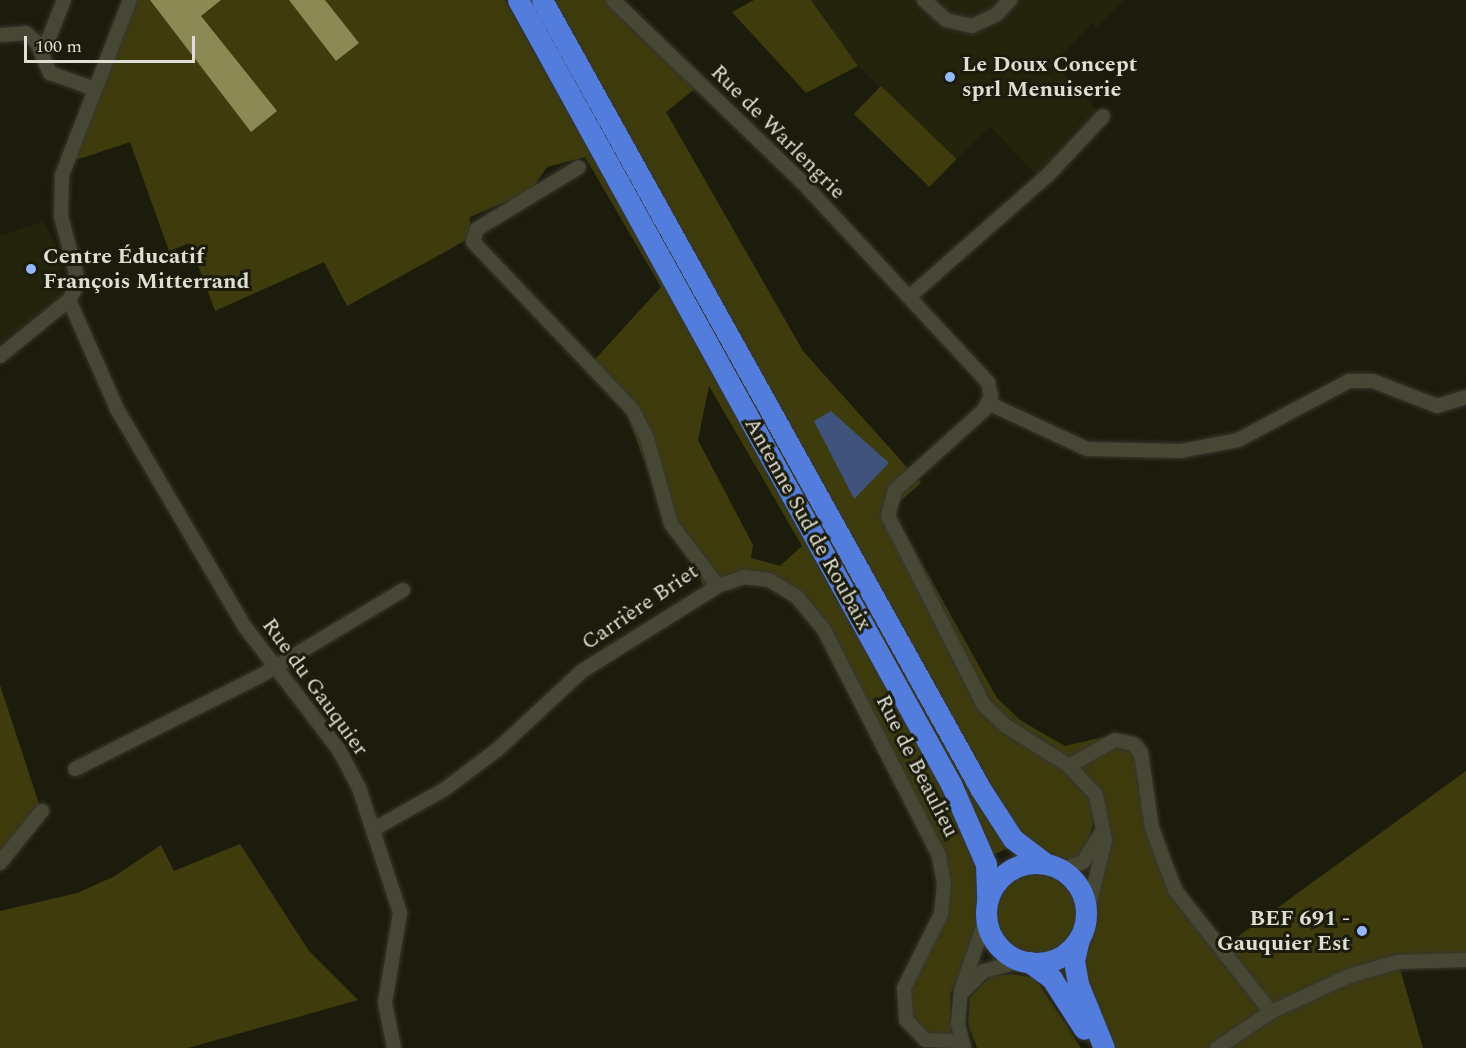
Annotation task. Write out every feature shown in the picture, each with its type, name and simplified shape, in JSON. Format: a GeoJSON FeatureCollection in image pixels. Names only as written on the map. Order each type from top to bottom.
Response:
{"type":"FeatureCollection","features":[{"type":"Feature","properties":{"kind":"highway"},"geometry":{"type":"LineString","coordinates":[[518,0],[613,149]]}},
{"type":"Feature","properties":{"kind":"highway"},"geometry":{"type":"LineString","coordinates":[[542,0],[613,149]]}},
{"type":"Feature","properties":{"kind":"highway","name":"Antenne Sud de Roubaix"},"geometry":{"type":"LineString","coordinates":[[613,149],[980,788],[1019,846],[1053,866]]}},
{"type":"Feature","properties":{"kind":"highway","name":"Antenne Sud de Roubaix"},"geometry":{"type":"LineString","coordinates":[[613,149],[951,784],[986,864],[987,909]]}},
{"type":"Feature","properties":{"kind":"highway"},"geometry":{"type":"LineString","coordinates":[[1095,1048],[1058,987],[1026,962],[1000,947],[987,909],[1006,872],[1028,863],[1053,866],[1081,890],[1086,919],[1074,961],[1078,984],[1104,1048]]}},
{"type":"Feature","properties":{"kind":"highway"},"geometry":{"type":"LineString","coordinates":[[1026,962],[1054,959],[1079,939]]}},
{"type":"Feature","properties":{"kind":"street"},"geometry":{"type":"LineString","coordinates":[[42,55],[64,0]]}},
{"type":"Feature","properties":{"kind":"street"},"geometry":{"type":"LineString","coordinates":[[0,356],[69,300],[77,277],[62,226],[61,184],[130,0]]}},
{"type":"Feature","properties":{"kind":"street","name":"Rue de Warlengrie"},"geometry":{"type":"LineString","coordinates":[[613,0],[801,182],[909,297]]}},
{"type":"Feature","properties":{"kind":"street"},"geometry":{"type":"LineString","coordinates":[[924,0],[946,20],[972,26],[996,15],[1010,0]]}},
{"type":"Feature","properties":{"kind":"street"},"geometry":{"type":"LineString","coordinates":[[0,35],[26,33],[42,55],[50,73],[61,81],[95,89]]}},
{"type":"Feature","properties":{"kind":"street"},"geometry":{"type":"LineString","coordinates":[[1086,919],[1104,849],[1102,818],[1096,795],[1069,766],[1006,726],[984,705],[890,524],[889,503],[895,490],[988,404],[991,390],[983,374],[909,297],[1049,174],[1103,116]]}},
{"type":"Feature","properties":{"kind":"street","name":"Carrière Briet"},"geometry":{"type":"LineString","coordinates":[[374,829],[445,789],[497,750],[582,671],[718,586],[671,524],[647,438],[633,410],[473,242],[477,229],[579,167]]}},
{"type":"Feature","properties":{"kind":"street","name":"Rue du Gauquier"},"geometry":{"type":"LineString","coordinates":[[69,300],[117,409],[245,627],[347,764],[374,829],[400,913],[385,1002],[394,1048]]}},
{"type":"Feature","properties":{"kind":"street"},"geometry":{"type":"LineString","coordinates":[[988,404],[1076,446],[1122,452],[1181,451],[1229,443],[1322,391],[1357,380],[1382,384],[1429,405],[1463,404]]}},
{"type":"Feature","properties":{"kind":"street","name":"Rue de Beaulieu"},"geometry":{"type":"LineString","coordinates":[[718,586],[744,577],[769,580],[797,597],[824,630],[939,855],[944,885],[941,914],[904,988],[906,1020],[925,1041],[963,1045],[960,1000],[987,909]]}},
{"type":"Feature","properties":{"kind":"street"},"geometry":{"type":"LineString","coordinates":[[75,769],[274,667],[403,590]]}},
{"type":"Feature","properties":{"kind":"street"},"geometry":{"type":"LineString","coordinates":[[1069,766],[1109,741],[1127,741],[1137,748],[1143,759],[1152,828],[1175,890],[1271,1012]]}},
{"type":"Feature","properties":{"kind":"street"},"geometry":{"type":"LineString","coordinates":[[0,863],[42,811]]}},
{"type":"Feature","properties":{"kind":"street"},"geometry":{"type":"LineString","coordinates":[[1053,866],[1073,868],[1090,856],[1098,845],[1102,818]]}},
{"type":"Feature","properties":{"kind":"street"},"geometry":{"type":"LineString","coordinates":[[1217,1048],[1271,1012],[1349,975],[1388,965],[1466,960]]}},
{"type":"Feature","properties":{"kind":"street"},"geometry":{"type":"LineString","coordinates":[[960,1000],[979,974],[1026,962]]}},
{"type":"Feature","properties":{"kind":"shaded area"},"geometry":{"type":"Polygon","coordinates":[[[137,0],[505,0],[902,709],[976,858],[978,936],[950,995],[951,1028],[957,1048],[919,1043],[899,1017],[902,977],[935,916],[939,892],[933,852],[816,626],[794,601],[773,587],[744,582],[712,596],[703,586],[696,565],[661,507],[628,417],[588,367],[661,287],[585,157],[547,167],[530,192],[470,217],[470,238],[347,306],[324,262],[215,311],[190,243],[169,251],[130,142],[73,161],[137,0]],[[709,386],[698,440],[753,545],[751,558],[780,566],[802,546],[709,386]]]}},
{"type":"Feature","properties":{"kind":"shaded area"},"geometry":{"type":"Polygon","coordinates":[[[554,0],[606,0],[696,88],[666,112],[803,351],[921,483],[897,504],[895,515],[997,698],[1020,720],[1065,746],[1121,733],[1141,738],[1148,749],[1158,828],[1168,855],[1189,901],[1225,946],[1466,771],[1466,956],[1398,962],[1423,1048],[1110,1048],[1079,975],[1110,851],[1107,811],[1094,813],[1089,845],[1073,861],[1037,851],[1019,838],[554,0]]]}},
{"type":"Feature","properties":{"kind":"shaded area"},"geometry":{"type":"Polygon","coordinates":[[[754,0],[811,0],[858,66],[806,93],[732,12],[754,0]]]}},
{"type":"Feature","properties":{"kind":"shaded area"},"geometry":{"type":"Polygon","coordinates":[[[811,0],[1124,0],[1097,27],[1092,23],[1054,63],[1101,115],[1064,168],[1045,184],[990,126],[957,159],[858,66],[811,0]]]}},
{"type":"Feature","properties":{"kind":"shaded area"},"geometry":{"type":"Polygon","coordinates":[[[881,86],[957,159],[929,187],[854,114],[881,86]]]}},
{"type":"Feature","properties":{"kind":"shaded area"},"geometry":{"type":"Polygon","coordinates":[[[618,149],[1010,847],[991,856],[611,153],[618,149]]]}},
{"type":"Feature","properties":{"kind":"shaded area","name":"Centre Éducatif François Mitterrand"},"geometry":{"type":"Polygon","coordinates":[[[43,222],[60,252],[62,296],[0,344],[0,235],[43,222]]]}},
{"type":"Feature","properties":{"kind":"shaded area"},"geometry":{"type":"Polygon","coordinates":[[[0,685],[39,804],[0,856],[0,685]]]}},
{"type":"Feature","properties":{"kind":"shaded area"},"geometry":{"type":"Polygon","coordinates":[[[240,844],[309,951],[358,1000],[188,1048],[0,1048],[0,911],[77,893],[115,876],[161,845],[174,871],[240,844]]]}},
{"type":"Feature","properties":{"kind":"shaded area"},"geometry":{"type":"Polygon","coordinates":[[[1035,872],[1051,875],[1064,884],[1073,897],[1076,913],[1073,929],[1064,942],[1051,951],[1035,954],[1019,951],[1006,942],[997,929],[994,913],[997,897],[1006,884],[1019,875],[1035,872]]]}},
{"type":"Feature","properties":{"kind":"shaded area"},"geometry":{"type":"Polygon","coordinates":[[[1012,974],[1035,978],[1081,1048],[977,1048],[968,1024],[970,997],[991,976],[1012,974]]]}},
{"type":"Feature","properties":{"kind":"water"},"geometry":{"type":"Polygon","coordinates":[[[831,411],[889,463],[854,499],[814,421],[831,411]]]}},
{"type":"Feature","properties":{"kind":"building"},"geometry":{"type":"Polygon","coordinates":[[[150,0],[221,0],[201,16],[277,111],[251,132],[150,0]]]}},
{"type":"Feature","properties":{"kind":"building"},"geometry":{"type":"Polygon","coordinates":[[[289,0],[325,0],[359,43],[336,61],[289,0]]]}},
{"type":"Feature","properties":{"kind":"place","name":"Le Doux Concept sprl Menuiserie"},"geometry":{"type":"Point","coordinates":[950,77]}},
{"type":"Feature","properties":{"kind":"place","name":"Centre Éducatif François Mitterrand"},"geometry":{"type":"Point","coordinates":[31,269]}},
{"type":"Feature","properties":{"kind":"place","name":"BEF 691 - Gauquier Est"},"geometry":{"type":"Point","coordinates":[1362,931]}}]}
